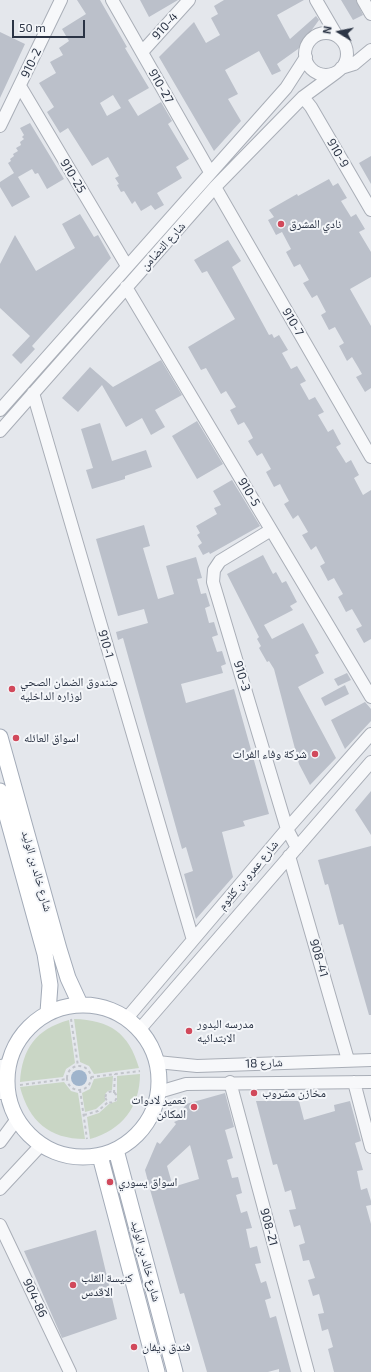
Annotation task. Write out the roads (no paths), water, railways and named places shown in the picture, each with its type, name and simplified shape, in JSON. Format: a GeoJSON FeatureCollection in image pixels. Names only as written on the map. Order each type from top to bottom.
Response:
{"type":"FeatureCollection","features":[{"type":"Feature","properties":{"kind":"main road","name":"شارع خالد بن الوليد"},"geometry":{"type":"LineString","coordinates":[[0,737],[59,949],[68,978],[80,1004]]}},
{"type":"Feature","properties":{"kind":"main road","name":"شارع خالد بن الوليد"},"geometry":{"type":"LineString","coordinates":[[0,791],[46,954],[50,985],[48,1012]]}},
{"type":"Feature","properties":{"kind":"main road"},"geometry":{"type":"LineString","coordinates":[[80,1004],[104,1007],[127,1018],[140,1029],[151,1044],[160,1077],[159,1092],[154,1112],[143,1129],[128,1143],[116,1150],[100,1156],[80,1158],[60,1154],[41,1145],[28,1134],[17,1120],[4,1066],[16,1044],[30,1026],[48,1012],[80,1004]]}},
{"type":"Feature","properties":{"kind":"main road","name":"شارع خالد بن الوليد"},"geometry":{"type":"LineString","coordinates":[[116,1150],[175,1372]]}},
{"type":"Feature","properties":{"kind":"main road","name":"شارع خالد بن الوليد"},"geometry":{"type":"LineString","coordinates":[[100,1156],[157,1372]]}},
{"type":"Feature","properties":{"kind":"street","name":"910-2"},"geometry":{"type":"LineString","coordinates":[[0,126],[61,0]]}},
{"type":"Feature","properties":{"kind":"street","name":"910-27"},"geometry":{"type":"LineString","coordinates":[[112,0],[210,172]]}},
{"type":"Feature","properties":{"kind":"street","name":"910-4"},"geometry":{"type":"LineString","coordinates":[[142,52],[189,0]]}},
{"type":"Feature","properties":{"kind":"street"},"geometry":{"type":"LineString","coordinates":[[316,0],[326,17],[337,36],[346,47],[346,60],[339,70],[328,75],[319,74],[309,65],[306,57],[309,43],[319,35],[326,17]]}},
{"type":"Feature","properties":{"kind":"street"},"geometry":{"type":"LineString","coordinates":[[363,0],[371,14]]}},
{"type":"Feature","properties":{"kind":"street"},"geometry":{"type":"LineString","coordinates":[[319,35],[328,34],[337,36]]}},
{"type":"Feature","properties":{"kind":"street","name":"شارع التضامن"},"geometry":{"type":"LineString","coordinates":[[346,47],[362,52],[371,50]]}},
{"type":"Feature","properties":{"kind":"street","name":"شارع التضامن"},"geometry":{"type":"LineString","coordinates":[[0,431],[215,187],[303,97],[339,70],[354,64],[371,50]]}},
{"type":"Feature","properties":{"kind":"street","name":"شارع التضامن"},"geometry":{"type":"LineString","coordinates":[[0,410],[286,88],[306,57]]}},
{"type":"Feature","properties":{"kind":"street","name":"910-25"},"geometry":{"type":"LineString","coordinates":[[20,86],[127,266]]}},
{"type":"Feature","properties":{"kind":"street","name":"910-9"},"geometry":{"type":"LineString","coordinates":[[303,97],[371,210]]}},
{"type":"Feature","properties":{"kind":"street","name":"910-7"},"geometry":{"type":"LineString","coordinates":[[215,187],[371,457]]}},
{"type":"Feature","properties":{"kind":"street","name":"910-5"},"geometry":{"type":"LineString","coordinates":[[126,287],[371,698]]}},
{"type":"Feature","properties":{"kind":"street","name":"910-1"},"geometry":{"type":"LineString","coordinates":[[33,393],[193,940]]}},
{"type":"Feature","properties":{"kind":"street","name":"910-3"},"geometry":{"type":"LineString","coordinates":[[271,530],[220,561],[214,570],[214,582],[293,852]]}},
{"type":"Feature","properties":{"kind":"street","name":"شارع عمرو بن كلثوم"},"geometry":{"type":"LineString","coordinates":[[127,1018],[287,829],[371,734]]}},
{"type":"Feature","properties":{"kind":"street","name":"شارع عمرو بن كلثوم"},"geometry":{"type":"LineString","coordinates":[[140,1029],[371,762]]}},
{"type":"Feature","properties":{"kind":"street","name":"908-41"},"geometry":{"type":"LineString","coordinates":[[293,852],[348,1060]]}},
{"type":"Feature","properties":{"kind":"street","name":"شارع 18"},"geometry":{"type":"LineString","coordinates":[[157,1062],[197,1066],[371,1060]]}},
{"type":"Feature","properties":{"kind":"street","name":"شارع 18"},"geometry":{"type":"LineString","coordinates":[[159,1092],[186,1084],[230,1082],[371,1082]]}},
{"type":"Feature","properties":{"kind":"street","name":"908-21"},"geometry":{"type":"LineString","coordinates":[[230,1082],[308,1372]]}},
{"type":"Feature","properties":{"kind":"street"},"geometry":{"type":"LineString","coordinates":[[354,1082],[371,1147]]}},
{"type":"Feature","properties":{"kind":"street"},"geometry":{"type":"LineString","coordinates":[[0,1142],[17,1120]]}},
{"type":"Feature","properties":{"kind":"street"},"geometry":{"type":"LineString","coordinates":[[0,1189],[41,1145]]}},
{"type":"Feature","properties":{"kind":"street","name":"904-86"},"geometry":{"type":"LineString","coordinates":[[0,1225],[70,1372]]}},
{"type":"Feature","properties":{"kind":"water"},"geometry":{"type":"Polygon","coordinates":[[[76,1070],[82,1070],[87,1075],[85,1084],[82,1086],[76,1086],[71,1081],[71,1075],[76,1070]]]}},
{"type":"Feature","properties":{"kind":"place","name":"نادي المشرق"},"geometry":{"type":"Point","coordinates":[281,224]}},
{"type":"Feature","properties":{"kind":"place","name":"صندوق الضمان الصحي لوزاره الداخليه"},"geometry":{"type":"Point","coordinates":[12,689]}},
{"type":"Feature","properties":{"kind":"place","name":"اسواق العائله"},"geometry":{"type":"Point","coordinates":[16,738]}},
{"type":"Feature","properties":{"kind":"place","name":"شركة وفاء الفرات"},"geometry":{"type":"Point","coordinates":[315,754]}},
{"type":"Feature","properties":{"kind":"place","name":"مدرسه البدور الابتدائيه"},"geometry":{"type":"Point","coordinates":[189,1031]}},
{"type":"Feature","properties":{"kind":"place","name":"مخازن مشروب"},"geometry":{"type":"Point","coordinates":[254,1093]}},
{"type":"Feature","properties":{"kind":"place","name":"تعمير لادوات المكائن"},"geometry":{"type":"Point","coordinates":[194,1107]}},
{"type":"Feature","properties":{"kind":"place","name":"اسواق يسوري"},"geometry":{"type":"Point","coordinates":[110,1182]}},
{"type":"Feature","properties":{"kind":"place","name":"كنيسة القلب الاقدس"},"geometry":{"type":"Point","coordinates":[73,1285]}},
{"type":"Feature","properties":{"kind":"place","name":"فندق ديفان"},"geometry":{"type":"Point","coordinates":[134,1347]}}]}
